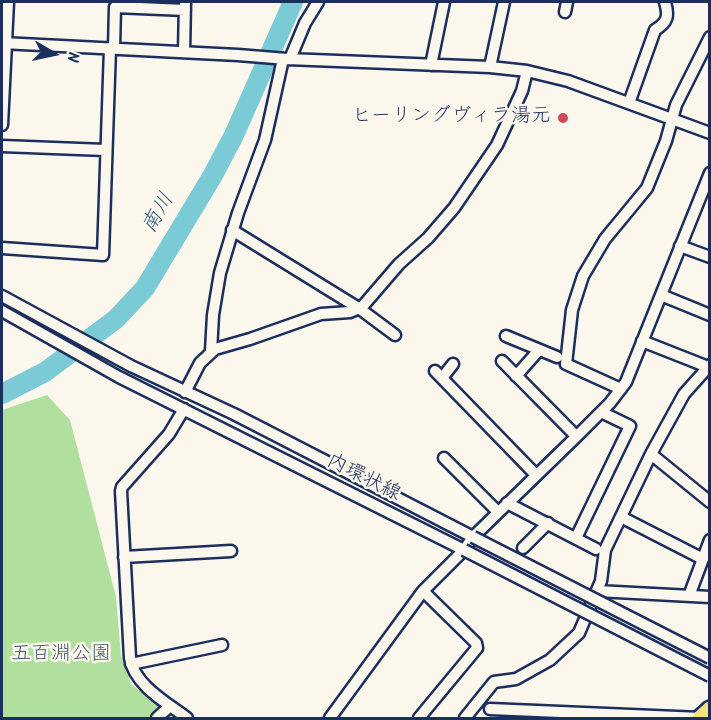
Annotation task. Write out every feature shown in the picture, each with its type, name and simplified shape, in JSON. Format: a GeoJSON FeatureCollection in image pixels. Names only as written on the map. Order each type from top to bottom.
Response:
{"type":"FeatureCollection","features":[{"type":"Feature","properties":{"kind":"street"},"geometry":{"type":"LineString","coordinates":[[2,126],[4,43],[8,2]]}},
{"type":"Feature","properties":{"kind":"street"},"geometry":{"type":"LineString","coordinates":[[211,351],[218,284],[232,230],[265,140],[286,59],[318,2]]}},
{"type":"Feature","properties":{"kind":"street"},"geometry":{"type":"LineString","coordinates":[[431,65],[444,2]]}},
{"type":"Feature","properties":{"kind":"street"},"geometry":{"type":"LineString","coordinates":[[490,67],[504,2]]}},
{"type":"Feature","properties":{"kind":"street"},"geometry":{"type":"LineString","coordinates":[[629,103],[655,30],[665,24],[669,14],[665,2]]}},
{"type":"Feature","properties":{"kind":"street"},"geometry":{"type":"LineString","coordinates":[[2,248],[103,255],[105,150],[115,8],[185,6],[184,52]]}},
{"type":"Feature","properties":{"kind":"street"},"geometry":{"type":"LineString","coordinates":[[621,389],[566,364],[572,310],[583,276],[605,239],[647,188],[666,141],[676,105],[710,37]]}},
{"type":"Feature","properties":{"kind":"street"},"geometry":{"type":"LineString","coordinates":[[4,43],[286,59],[490,67],[526,71],[550,76],[710,133]]}},
{"type":"Feature","properties":{"kind":"street"},"geometry":{"type":"LineString","coordinates":[[185,392],[200,363],[211,351],[321,314],[360,309],[399,264],[429,238],[454,208],[497,145],[522,91],[526,71]]}},
{"type":"Feature","properties":{"kind":"street"},"geometry":{"type":"LineString","coordinates":[[2,146],[105,150]]}},
{"type":"Feature","properties":{"kind":"street"},"geometry":{"type":"LineString","coordinates":[[330,718],[423,591],[464,550],[473,537],[601,412],[626,382],[680,246],[706,191],[710,173]]}},
{"type":"Feature","properties":{"kind":"street"},"geometry":{"type":"LineString","coordinates":[[232,230],[360,309],[395,336]]}},
{"type":"Feature","properties":{"kind":"street"},"geometry":{"type":"LineString","coordinates":[[680,246],[710,257]]}},
{"type":"Feature","properties":{"kind":"street"},"geometry":{"type":"LineString","coordinates":[[660,295],[710,315]]}},
{"type":"Feature","properties":{"kind":"street","name":"内環状線"},"geometry":{"type":"LineString","coordinates":[[2,296],[119,359],[234,414],[710,658]]}},
{"type":"Feature","properties":{"kind":"street","name":"内環状線"},"geometry":{"type":"LineString","coordinates":[[2,311],[106,369],[710,676]]}},
{"type":"Feature","properties":{"kind":"street"},"geometry":{"type":"LineString","coordinates":[[506,336],[557,357]]}},
{"type":"Feature","properties":{"kind":"street"},"geometry":{"type":"LineString","coordinates":[[465,718],[494,682],[516,679],[550,660],[579,633],[601,581],[605,550],[651,454],[684,394],[706,365],[642,341]]}},
{"type":"Feature","properties":{"kind":"street"},"geometry":{"type":"LineString","coordinates":[[516,376],[539,350]]}},
{"type":"Feature","properties":{"kind":"street"},"geometry":{"type":"LineString","coordinates":[[502,361],[576,436]]}},
{"type":"Feature","properties":{"kind":"street"},"geometry":{"type":"LineString","coordinates":[[453,364],[439,374],[536,475]]}},
{"type":"Feature","properties":{"kind":"street"},"geometry":{"type":"LineString","coordinates":[[184,409],[169,434],[122,487],[132,670],[150,691],[187,718]]}},
{"type":"Feature","properties":{"kind":"street"},"geometry":{"type":"LineString","coordinates":[[576,538],[630,426],[601,412]]}},
{"type":"Feature","properties":{"kind":"street"},"geometry":{"type":"LineString","coordinates":[[651,454],[710,502]]}},
{"type":"Feature","properties":{"kind":"street"},"geometry":{"type":"LineString","coordinates":[[444,458],[498,512]]}},
{"type":"Feature","properties":{"kind":"street"},"geometry":{"type":"LineString","coordinates":[[507,503],[596,549]]}},
{"type":"Feature","properties":{"kind":"street"},"geometry":{"type":"LineString","coordinates":[[621,517],[703,559]]}},
{"type":"Feature","properties":{"kind":"street"},"geometry":{"type":"LineString","coordinates":[[523,549],[548,524]]}},
{"type":"Feature","properties":{"kind":"street"},"geometry":{"type":"LineString","coordinates":[[689,596],[710,540]]}},
{"type":"Feature","properties":{"kind":"street"},"geometry":{"type":"LineString","coordinates":[[124,556],[231,551]]}},
{"type":"Feature","properties":{"kind":"street"},"geometry":{"type":"LineString","coordinates":[[419,718],[477,648],[476,643],[423,591]]}},
{"type":"Feature","properties":{"kind":"street"},"geometry":{"type":"LineString","coordinates":[[597,591],[710,597]]}},
{"type":"Feature","properties":{"kind":"street"},"geometry":{"type":"LineString","coordinates":[[131,664],[222,645]]}},
{"type":"Feature","properties":{"kind":"street"},"geometry":{"type":"LineString","coordinates":[[157,718],[170,706]]}},
{"type":"Feature","properties":{"kind":"street"},"geometry":{"type":"LineString","coordinates":[[490,709],[552,715],[703,715]]}},
{"type":"Feature","properties":{"kind":"green space","name":"五百淵公園"},"geometry":{"type":"Polygon","coordinates":[[[47,395],[70,420],[116,597],[121,656],[131,684],[174,718],[2,718],[2,410],[47,395]]]}},
{"type":"Feature","properties":{"kind":"waterway","name":"南川"},"geometry":{"type":"LineString","coordinates":[[2,394],[45,372],[116,319],[145,288],[213,175],[234,135],[293,2]]}},
{"type":"Feature","properties":{"kind":"place","name":"ヒーリングヴィラ湯元"},"geometry":{"type":"Point","coordinates":[563,118]}}]}
